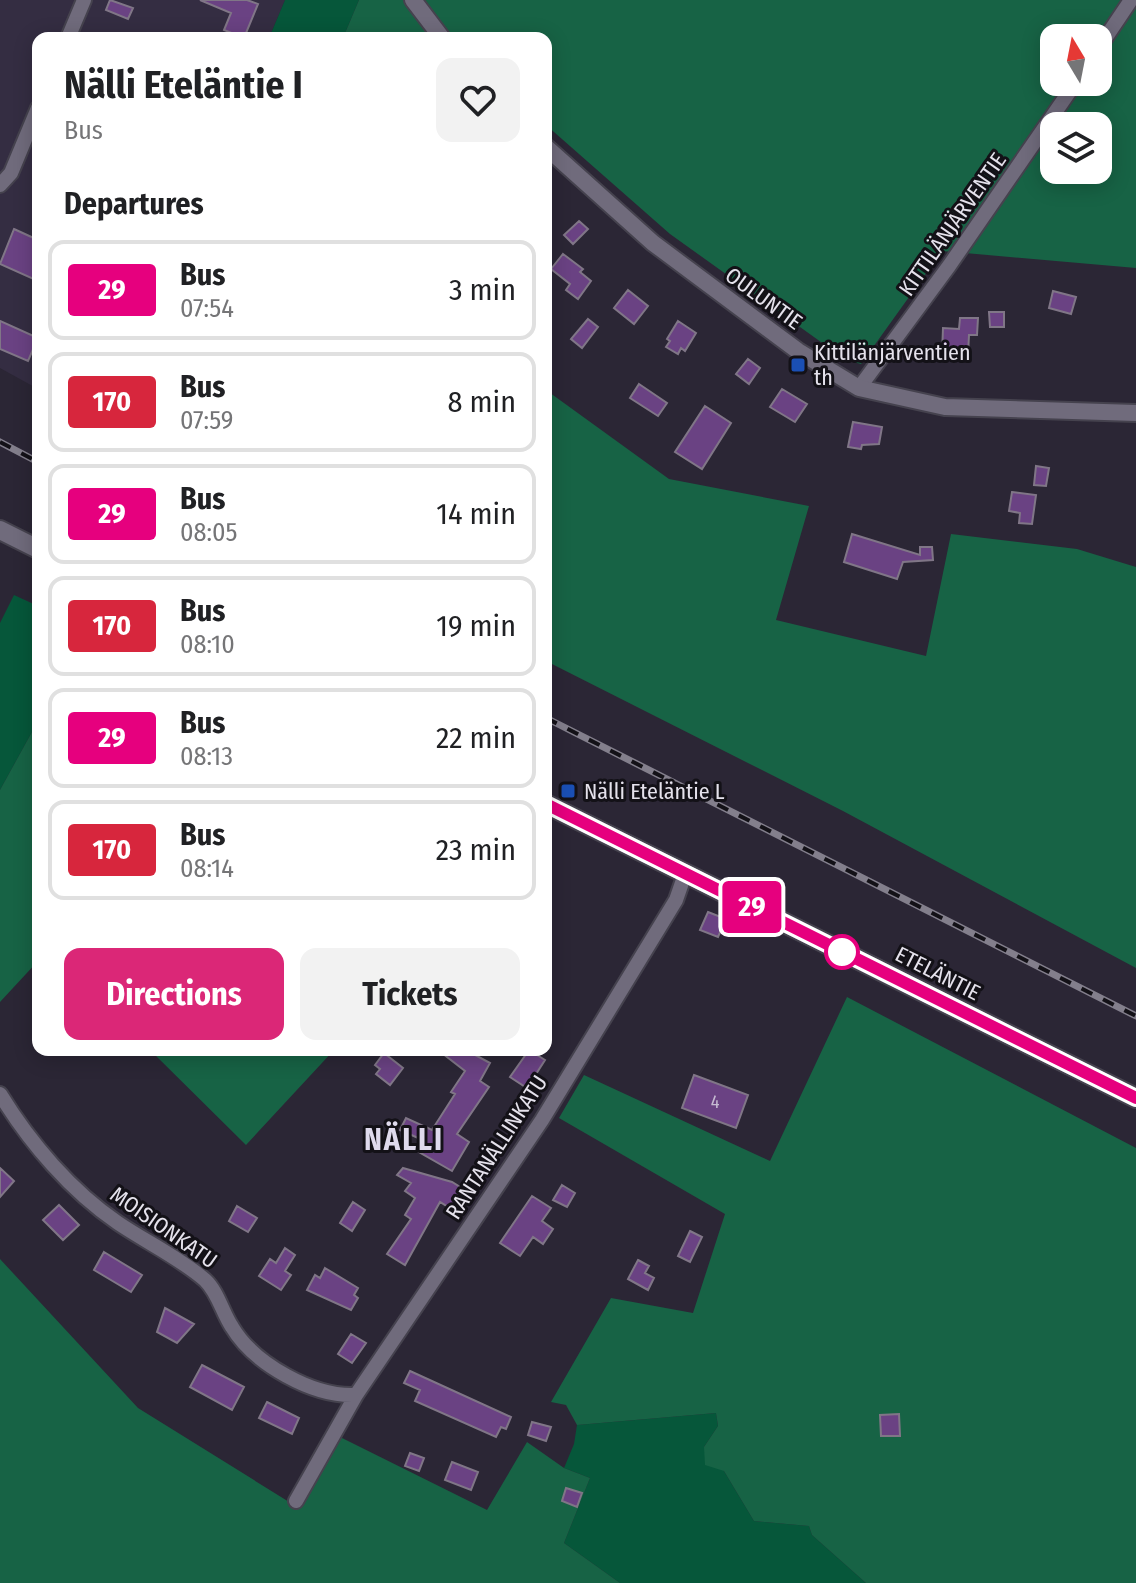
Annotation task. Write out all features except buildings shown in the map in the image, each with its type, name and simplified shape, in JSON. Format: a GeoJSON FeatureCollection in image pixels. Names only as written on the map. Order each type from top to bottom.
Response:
{"type":"FeatureCollection","features":[{"type":"Feature","properties":{"kind":"main road"},"geometry":{"type":"LineString","coordinates":[[0,530],[32,546]]}},
{"type":"Feature","properties":{"kind":"main road","name":"ETELÄNTIE"},"geometry":{"type":"LineString","coordinates":[[552,807],[1136,1098]]}},
{"type":"Feature","properties":{"kind":"street"},"geometry":{"type":"LineString","coordinates":[[71,32],[84,0]]}},
{"type":"Feature","properties":{"kind":"street"},"geometry":{"type":"LineString","coordinates":[[413,0],[437,32]]}},
{"type":"Feature","properties":{"kind":"street"},"geometry":{"type":"LineString","coordinates":[[1112,28],[1131,0]]}},
{"type":"Feature","properties":{"kind":"street","name":"KITTILÄNJÄRVENTIE"},"geometry":{"type":"LineString","coordinates":[[859,388],[983,219],[1066,96]]}},
{"type":"Feature","properties":{"kind":"street"},"geometry":{"type":"LineString","coordinates":[[0,185],[11,173],[32,122]]}},
{"type":"Feature","properties":{"kind":"street","name":"OULUNTIE"},"geometry":{"type":"LineString","coordinates":[[552,152],[653,243],[798,351],[859,388],[945,407],[1136,413]]}},
{"type":"Feature","properties":{"kind":"street","name":"RANTANÄLLINKATU"},"geometry":{"type":"LineString","coordinates":[[296,1501],[356,1395],[542,1120],[676,900],[685,874]]}},
{"type":"Feature","properties":{"kind":"street","name":"MOISIONKATU"},"geometry":{"type":"LineString","coordinates":[[0,1094],[27,1134],[79,1192],[118,1223],[207,1282],[230,1325],[248,1347],[308,1385],[338,1395],[356,1395]]}},
{"type":"Feature","properties":{"kind":"shaded area"},"geometry":{"type":"Polygon","coordinates":[[[0,0],[285,0],[272,32],[32,32],[32,386],[0,368],[0,0]]]}},
{"type":"Feature","properties":{"kind":"green space"},"geometry":{"type":"Polygon","coordinates":[[[285,0],[359,0],[346,32],[272,32],[285,0]]]}},
{"type":"Feature","properties":{"kind":"green space"},"geometry":{"type":"Polygon","coordinates":[[[359,0],[1136,0],[1136,268],[942,251],[861,364],[846,360],[670,234],[552,130],[552,32],[346,32],[359,0]]]}},
{"type":"Feature","properties":{"kind":"green space"},"geometry":{"type":"Polygon","coordinates":[[[552,394],[669,479],[809,506],[776,620],[926,656],[951,534],[1077,549],[1136,567],[1136,968],[843,811],[552,664],[552,394]]]}},
{"type":"Feature","properties":{"kind":"green space"},"geometry":{"type":"Polygon","coordinates":[[[14,595],[32,603],[32,732],[0,790],[0,623],[14,595]]]}},
{"type":"Feature","properties":{"kind":"green space"},"geometry":{"type":"Polygon","coordinates":[[[32,732],[32,967],[0,1002],[0,790],[32,732]]]}},
{"type":"Feature","properties":{"kind":"green space"},"geometry":{"type":"Polygon","coordinates":[[[847,997],[1136,1148],[1136,1583],[866,1583],[812,1535],[809,1526],[754,1521],[724,1471],[705,1465],[704,1447],[718,1426],[716,1413],[577,1425],[566,1405],[551,1402],[611,1298],[693,1313],[725,1214],[559,1118],[584,1075],[770,1161],[847,997]]]}},
{"type":"Feature","properties":{"kind":"green space"},"geometry":{"type":"Polygon","coordinates":[[[156,1056],[328,1056],[246,1145],[156,1056]]]}},
{"type":"Feature","properties":{"kind":"green space"},"geometry":{"type":"Polygon","coordinates":[[[0,1259],[138,1408],[294,1505],[340,1437],[487,1510],[527,1442],[564,1468],[590,1478],[564,1543],[620,1583],[0,1583],[0,1259]]]}},
{"type":"Feature","properties":{"kind":"green space"},"geometry":{"type":"Polygon","coordinates":[[[716,1413],[718,1426],[704,1447],[724,1471],[754,1521],[809,1526],[812,1535],[866,1583],[620,1583],[564,1543],[590,1478],[564,1468],[574,1444],[577,1425],[716,1413]]]}},
{"type":"Feature","properties":{"kind":"railway"},"geometry":{"type":"LineString","coordinates":[[0,442],[32,459]]}},
{"type":"Feature","properties":{"kind":"railway"},"geometry":{"type":"LineString","coordinates":[[552,721],[1136,1016]]}},
{"type":"Feature","properties":{"kind":"bus line","name":"29"},"geometry":{"type":"LineString","coordinates":[[552,807],[1136,1098]]}},
{"type":"Feature","properties":{"kind":"place","name":"Kittilänjärventien th"},"geometry":{"type":"Point","coordinates":[798,365]}},
{"type":"Feature","properties":{"kind":"place","name":"Nälli Eteläntie L"},"geometry":{"type":"Point","coordinates":[568,791]}},
{"type":"Feature","properties":{"kind":"district","name":"NÄLLI"},"geometry":{"type":"Point","coordinates":[404,1140]}}]}
